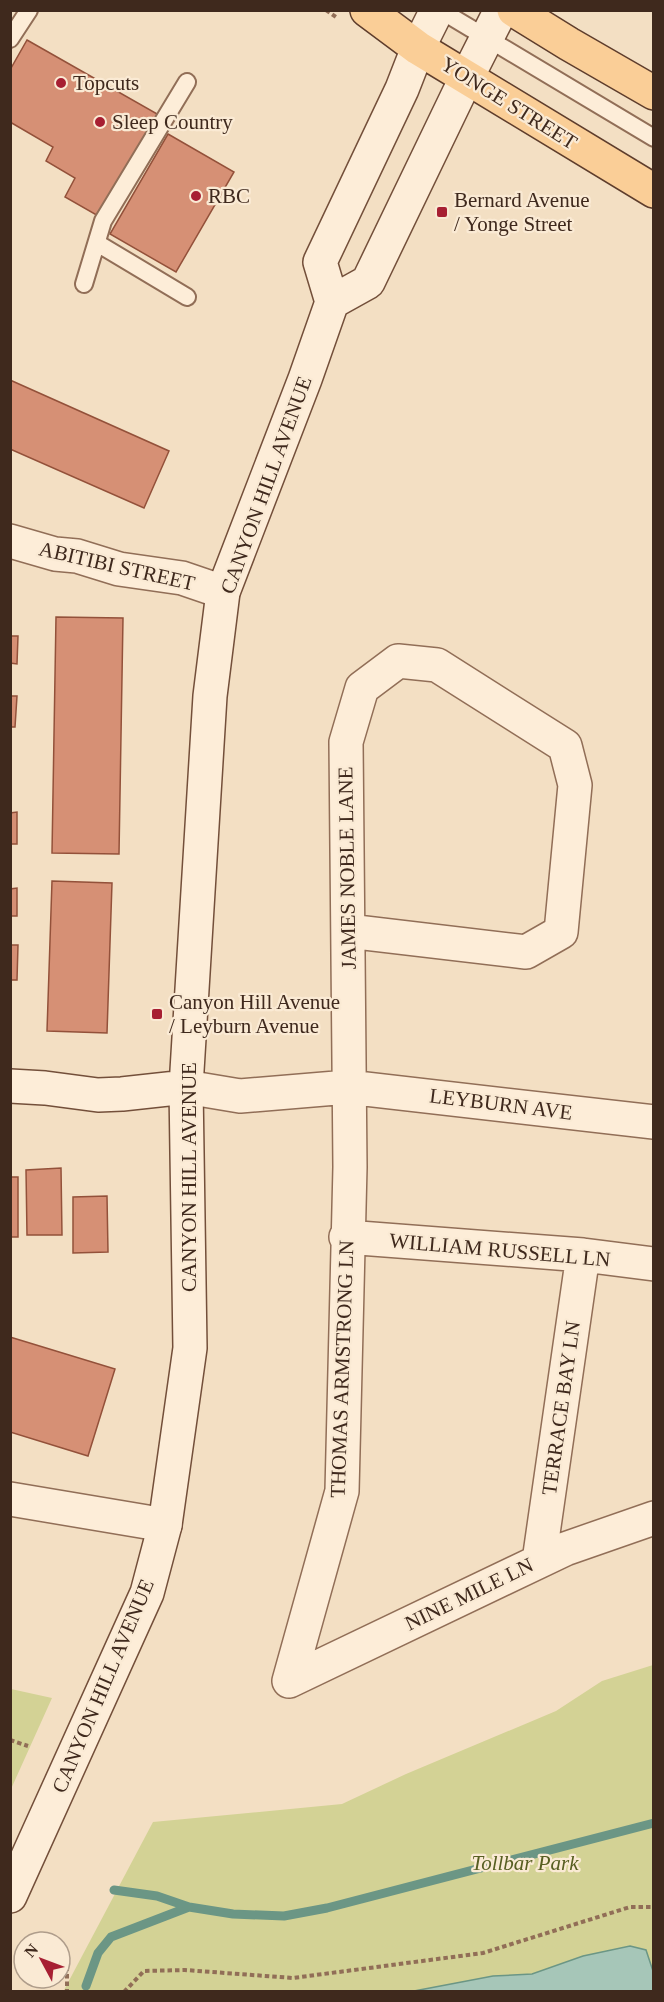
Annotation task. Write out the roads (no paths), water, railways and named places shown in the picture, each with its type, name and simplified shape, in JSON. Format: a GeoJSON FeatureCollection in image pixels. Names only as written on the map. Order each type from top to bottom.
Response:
{"type":"FeatureCollection","features":[{"type":"Feature","properties":{"kind":"main road","name":"YONGE STREET"},"geometry":{"type":"LineString","coordinates":[[367,10],[418,48],[468,76],[527,115],[654,191]]}},
{"type":"Feature","properties":{"kind":"main road"},"geometry":{"type":"LineString","coordinates":[[514,10],[654,93]]}},
{"type":"Feature","properties":{"kind":"street"},"geometry":{"type":"LineString","coordinates":[[438,10],[418,48],[402,89],[320,262],[332,302],[368,282],[494,25]]}},
{"type":"Feature","properties":{"kind":"street","name":"CANYON HILL AVENUE"},"geometry":{"type":"LineString","coordinates":[[10,1896],[147,1593],[165,1524],[190,1348],[186,1086],[210,696],[224,592],[332,302]]}},
{"type":"Feature","properties":{"kind":"street","name":"ABITIBI STREET"},"geometry":{"type":"LineString","coordinates":[[11,542],[55,554],[77,556],[119,569],[182,578],[224,592]]}},
{"type":"Feature","properties":{"kind":"street","name":"JAMES NOBLE LANE"},"geometry":{"type":"LineString","coordinates":[[348,932],[526,952],[561,932],[575,785],[565,746],[437,665],[398,661],[362,688],[346,742],[348,1087]]}},
{"type":"Feature","properties":{"kind":"street","name":"LEYBURN AVE"},"geometry":{"type":"LineString","coordinates":[[10,1086],[98,1095],[186,1086],[240,1096],[348,1087],[654,1122]]}},
{"type":"Feature","properties":{"kind":"street","name":"THOMAS ARMSTRONG LN"},"geometry":{"type":"LineString","coordinates":[[289,1680],[342,1491],[346,1237],[350,1167],[348,1087]]}},
{"type":"Feature","properties":{"kind":"street","name":"WILLIAM RUSSELL LN"},"geometry":{"type":"LineString","coordinates":[[346,1237],[583,1255],[654,1264]]}},
{"type":"Feature","properties":{"kind":"street","name":"TERRACE BAY LN"},"geometry":{"type":"LineString","coordinates":[[539,1561],[583,1255]]}},
{"type":"Feature","properties":{"kind":"street"},"geometry":{"type":"LineString","coordinates":[[10,1499],[165,1524]]}},
{"type":"Feature","properties":{"kind":"street","name":"NINE MILE LN"},"geometry":{"type":"LineString","coordinates":[[289,1680],[565,1548],[654,1518]]}},
{"type":"Feature","properties":{"kind":"lane"},"geometry":{"type":"LineString","coordinates":[[10,39],[29,10]]}},
{"type":"Feature","properties":{"kind":"lane"},"geometry":{"type":"LineString","coordinates":[[438,10],[494,25],[654,138]]}},
{"type":"Feature","properties":{"kind":"lane"},"geometry":{"type":"LineString","coordinates":[[84,284],[103,221],[187,82]]}},
{"type":"Feature","properties":{"kind":"lane"},"geometry":{"type":"LineString","coordinates":[[97,243],[187,297]]}},
{"type":"Feature","properties":{"kind":"waterway"},"geometry":{"type":"LineString","coordinates":[[114,1890],[157,1896],[189,1907],[233,1914],[284,1916],[327,1908],[654,1823]]}},
{"type":"Feature","properties":{"kind":"waterway"},"geometry":{"type":"LineString","coordinates":[[86,1986],[98,1953],[111,1937],[189,1907]]}},
{"type":"Feature","properties":{"kind":"place","name":"Topcuts"},"geometry":{"type":"Point","coordinates":[61,83]}},
{"type":"Feature","properties":{"kind":"place","name":"Sleep Country"},"geometry":{"type":"Point","coordinates":[100,122]}},
{"type":"Feature","properties":{"kind":"place","name":"RBC"},"geometry":{"type":"Point","coordinates":[196,196]}},
{"type":"Feature","properties":{"kind":"place","name":"Bernard Avenue / Yonge Street"},"geometry":{"type":"Point","coordinates":[442,212]}},
{"type":"Feature","properties":{"kind":"place","name":"Canyon Hill Avenue / Leyburn Avenue"},"geometry":{"type":"Point","coordinates":[157,1014]}},
{"type":"Feature","properties":{"kind":"park label","name":"Tollbar Park"},"geometry":{"type":"Point","coordinates":[525,1863]}}]}
